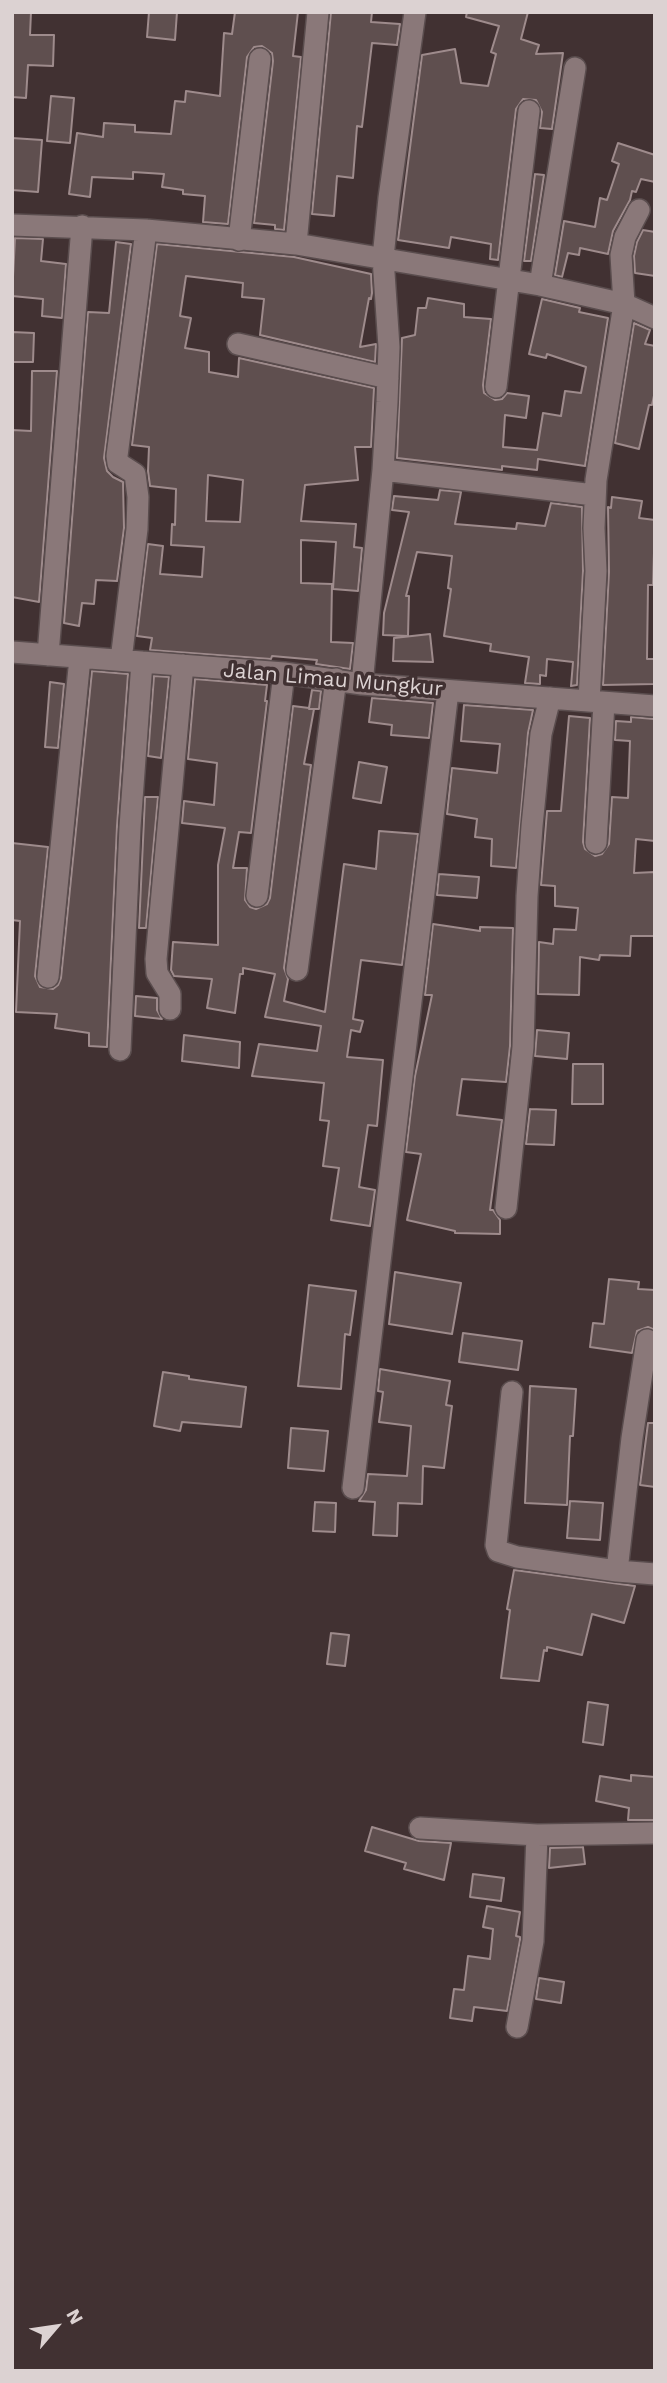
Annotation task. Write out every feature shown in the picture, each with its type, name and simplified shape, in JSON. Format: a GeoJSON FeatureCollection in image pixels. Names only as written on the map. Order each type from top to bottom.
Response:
{"type":"FeatureCollection","features":[{"type":"Feature","properties":{"kind":"street"},"geometry":{"type":"LineString","coordinates":[[296,244],[318,12]]}},
{"type":"Feature","properties":{"kind":"street"},"geometry":{"type":"LineString","coordinates":[[362,684],[383,470],[388,378],[389,347],[383,258],[388,198],[415,12]]}},
{"type":"Feature","properties":{"kind":"street"},"geometry":{"type":"LineString","coordinates":[[239,240],[260,59]]}},
{"type":"Feature","properties":{"kind":"street"},"geometry":{"type":"LineString","coordinates":[[540,285],[575,68]]}},
{"type":"Feature","properties":{"kind":"street"},"geometry":{"type":"LineString","coordinates":[[496,387],[530,111]]}},
{"type":"Feature","properties":{"kind":"street"},"geometry":{"type":"LineString","coordinates":[[596,843],[597,571],[594,495],[624,304],[621,255],[625,237],[639,210]]}},
{"type":"Feature","properties":{"kind":"street"},"geometry":{"type":"LineString","coordinates":[[12,225],[146,230],[296,244],[540,285],[624,304],[655,318]]}},
{"type":"Feature","properties":{"kind":"street"},"geometry":{"type":"LineString","coordinates":[[48,655],[82,226]]}},
{"type":"Feature","properties":{"kind":"street"},"geometry":{"type":"LineString","coordinates":[[120,1050],[130,827],[131,661],[138,497],[135,474],[118,463],[117,456],[146,230]]}},
{"type":"Feature","properties":{"kind":"street"},"geometry":{"type":"LineString","coordinates":[[238,344],[388,378]]}},
{"type":"Feature","properties":{"kind":"street"},"geometry":{"type":"LineString","coordinates":[[383,470],[594,495]]}},
{"type":"Feature","properties":{"kind":"street","name":"Jalan Limau Mungkur"},"geometry":{"type":"LineString","coordinates":[[12,653],[284,673],[362,684],[655,706]]}},
{"type":"Feature","properties":{"kind":"street"},"geometry":{"type":"LineString","coordinates":[[48,978],[80,658]]}},
{"type":"Feature","properties":{"kind":"street"},"geometry":{"type":"LineString","coordinates":[[170,1009],[170,994],[157,973],[156,959],[183,666]]}},
{"type":"Feature","properties":{"kind":"street"},"geometry":{"type":"LineString","coordinates":[[257,895],[284,673]]}},
{"type":"Feature","properties":{"kind":"street"},"geometry":{"type":"LineString","coordinates":[[297,970],[336,679]]}},
{"type":"Feature","properties":{"kind":"street"},"geometry":{"type":"LineString","coordinates":[[353,1488],[448,691]]}},
{"type":"Feature","properties":{"kind":"street"},"geometry":{"type":"LineString","coordinates":[[506,1208],[523,1047],[527,896],[532,826],[541,734],[550,698]]}},
{"type":"Feature","properties":{"kind":"street"},"geometry":{"type":"LineString","coordinates":[[617,1571],[632,1438],[647,1340]]}},
{"type":"Feature","properties":{"kind":"street"},"geometry":{"type":"LineString","coordinates":[[512,1392],[496,1545],[498,1551],[517,1557],[655,1574]]}},
{"type":"Feature","properties":{"kind":"street"},"geometry":{"type":"LineString","coordinates":[[421,1828],[537,1835],[655,1833]]}},
{"type":"Feature","properties":{"kind":"street"},"geometry":{"type":"LineString","coordinates":[[517,2027],[533,1941],[537,1835]]}},
{"type":"Feature","properties":{"kind":"building"},"geometry":{"type":"Polygon","coordinates":[[[12,12],[31,12],[30,35],[54,35],[53,66],[28,65],[26,98],[12,97],[12,12]]]}},
{"type":"Feature","properties":{"kind":"building"},"geometry":{"type":"Polygon","coordinates":[[[149,12],[177,12],[175,40],[147,37],[149,12]]]}},
{"type":"Feature","properties":{"kind":"building"},"geometry":{"type":"Polygon","coordinates":[[[235,12],[298,12],[293,56],[301,57],[284,230],[275,229],[275,225],[254,223],[273,61],[272,53],[262,46],[254,47],[247,57],[228,224],[203,222],[205,196],[183,194],[183,190],[162,187],[164,174],[133,172],[133,179],[92,177],[90,197],[69,194],[77,133],[103,137],[104,123],[135,125],[135,132],[171,134],[175,101],[185,102],[186,91],[220,96],[224,33],[232,34],[235,12]]]}},
{"type":"Feature","properties":{"kind":"building"},"geometry":{"type":"Polygon","coordinates":[[[331,12],[372,12],[371,22],[400,24],[397,45],[372,43],[362,127],[357,126],[353,178],[337,176],[334,216],[312,214],[331,12]]]}},
{"type":"Feature","properties":{"kind":"building"},"geometry":{"type":"Polygon","coordinates":[[[467,12],[528,12],[521,39],[539,45],[536,54],[563,53],[552,129],[540,128],[542,112],[536,100],[523,99],[516,109],[498,260],[490,259],[491,244],[451,237],[449,248],[398,240],[422,55],[455,49],[461,83],[488,86],[496,54],[491,52],[499,26],[466,17],[467,12]]]}},
{"type":"Feature","properties":{"kind":"building"},"geometry":{"type":"Polygon","coordinates":[[[51,96],[74,98],[70,143],[47,141],[51,96]]]}},
{"type":"Feature","properties":{"kind":"building"},"geometry":{"type":"Polygon","coordinates":[[[12,138],[42,140],[38,192],[12,190],[12,138]]]}},
{"type":"Feature","properties":{"kind":"building"},"geometry":{"type":"Polygon","coordinates":[[[618,143],[655,155],[655,182],[641,179],[636,192],[632,191],[613,231],[608,254],[580,248],[579,255],[568,253],[562,277],[555,275],[564,221],[595,227],[600,198],[607,200],[619,164],[612,161],[618,143]]]}},
{"type":"Feature","properties":{"kind":"building"},"geometry":{"type":"Polygon","coordinates":[[[535,174],[544,175],[531,261],[524,261],[535,174]]]}},
{"type":"Feature","properties":{"kind":"building"},"geometry":{"type":"Polygon","coordinates":[[[643,230],[655,232],[655,276],[635,273],[634,256],[643,230]]]}},
{"type":"Feature","properties":{"kind":"building"},"geometry":{"type":"Polygon","coordinates":[[[15,238],[43,239],[41,261],[66,264],[62,318],[42,316],[43,299],[12,296],[15,238]]]}},
{"type":"Feature","properties":{"kind":"building"},"geometry":{"type":"Polygon","coordinates":[[[116,242],[131,244],[104,458],[107,471],[123,482],[124,528],[117,581],[96,580],[94,604],[82,603],[79,626],[64,623],[88,312],[109,313],[116,242]]]}},
{"type":"Feature","properties":{"kind":"building"},"geometry":{"type":"Polygon","coordinates":[[[157,244],[294,257],[371,274],[372,293],[360,347],[376,344],[375,362],[260,335],[264,299],[242,297],[243,283],[186,276],[180,316],[191,318],[185,348],[209,352],[209,372],[238,377],[239,358],[374,388],[371,447],[355,447],[358,480],[305,485],[301,521],[356,524],[354,547],[362,548],[358,591],[333,589],[336,542],[301,540],[301,583],[332,584],[331,642],[353,643],[350,669],[316,664],[317,660],[150,650],[152,638],[137,636],[148,544],[163,546],[160,574],[202,577],[204,547],[171,545],[172,524],[175,525],[176,489],[150,486],[149,447],[132,445],[157,244]],[[208,475],[206,521],[240,522],[243,480],[208,475]]]}},
{"type":"Feature","properties":{"kind":"building"},"geometry":{"type":"Polygon","coordinates":[[[428,298],[464,304],[464,317],[491,319],[484,393],[495,400],[502,399],[507,393],[529,396],[526,418],[505,415],[503,447],[537,450],[543,413],[561,416],[565,391],[581,393],[586,367],[547,354],[546,358],[529,354],[542,299],[580,308],[579,312],[608,318],[585,466],[538,459],[537,470],[502,466],[502,470],[397,458],[402,338],[415,335],[418,308],[426,308],[428,298]]]}},
{"type":"Feature","properties":{"kind":"building"},"geometry":{"type":"Polygon","coordinates":[[[634,323],[650,330],[645,344],[655,346],[655,391],[639,449],[615,443],[634,323]]]}},
{"type":"Feature","properties":{"kind":"building"},"geometry":{"type":"Polygon","coordinates":[[[12,332],[34,333],[33,362],[12,362],[12,332]]]}},
{"type":"Feature","properties":{"kind":"building"},"geometry":{"type":"Polygon","coordinates":[[[32,371],[57,371],[39,602],[12,597],[12,430],[31,431],[32,371]]]}},
{"type":"Feature","properties":{"kind":"building"},"geometry":{"type":"Polygon","coordinates":[[[440,490],[461,492],[455,524],[516,529],[517,523],[545,526],[551,503],[582,507],[583,571],[577,685],[571,686],[573,662],[547,659],[546,676],[540,675],[540,684],[525,683],[529,657],[490,651],[491,644],[444,636],[451,589],[448,588],[452,556],[417,552],[406,596],[409,596],[408,636],[383,635],[384,613],[409,512],[392,510],[394,496],[438,500],[440,490]]]}},
{"type":"Feature","properties":{"kind":"building"},"geometry":{"type":"Polygon","coordinates":[[[612,497],[642,501],[639,518],[655,520],[653,585],[648,585],[647,659],[655,659],[654,684],[603,685],[609,572],[608,507],[611,508],[612,497]]]}},
{"type":"Feature","properties":{"kind":"building"},"geometry":{"type":"Polygon","coordinates":[[[430,634],[433,662],[393,661],[394,638],[430,634]]]}},
{"type":"Feature","properties":{"kind":"building"},"geometry":{"type":"Polygon","coordinates":[[[92,671],[128,674],[117,826],[107,1047],[89,1046],[89,1033],[55,1028],[57,1014],[16,1012],[20,921],[12,920],[12,843],[48,847],[35,976],[40,987],[53,989],[61,978],[92,671]]]}},
{"type":"Feature","properties":{"kind":"building"},"geometry":{"type":"Polygon","coordinates":[[[154,676],[169,677],[161,758],[148,756],[154,676]]]}},
{"type":"Feature","properties":{"kind":"building"},"geometry":{"type":"Polygon","coordinates":[[[195,679],[267,685],[251,833],[239,832],[233,868],[247,868],[245,900],[250,907],[256,909],[267,904],[270,898],[293,706],[309,708],[312,690],[321,691],[319,709],[314,709],[304,764],[311,765],[284,968],[288,979],[284,1001],[325,1012],[344,864],[376,869],[379,831],[418,834],[402,965],[361,960],[353,1019],[363,1021],[360,1032],[351,1030],[347,1057],[383,1060],[377,1126],[368,1125],[359,1187],[375,1190],[370,1226],[331,1220],[339,1168],[323,1166],[329,1121],[320,1120],[324,1083],[252,1076],[259,1044],[317,1051],[321,1026],[265,1017],[275,974],[243,968],[235,1013],[207,1008],[212,979],[174,976],[171,970],[173,942],[218,945],[218,865],[225,828],[182,823],[184,801],[214,805],[217,763],[188,759],[195,679]]]}},
{"type":"Feature","properties":{"kind":"building"},"geometry":{"type":"Polygon","coordinates":[[[50,682],[64,684],[58,748],[45,747],[50,682]]]}},
{"type":"Feature","properties":{"kind":"building"},"geometry":{"type":"Polygon","coordinates":[[[372,698],[433,703],[429,738],[391,735],[392,725],[369,722],[372,698]]]}},
{"type":"Feature","properties":{"kind":"building"},"geometry":{"type":"Polygon","coordinates":[[[464,705],[533,710],[528,733],[516,868],[491,866],[492,839],[475,837],[477,819],[447,814],[452,768],[497,773],[500,744],[461,741],[464,705]]]}},
{"type":"Feature","properties":{"kind":"building"},"geometry":{"type":"Polygon","coordinates":[[[569,716],[590,718],[583,842],[585,849],[595,856],[602,854],[609,844],[612,797],[628,798],[630,741],[615,740],[616,721],[631,722],[631,717],[654,719],[655,841],[636,839],[634,873],[655,872],[655,936],[631,936],[630,956],[600,955],[599,960],[580,957],[579,995],[538,994],[539,942],[553,944],[554,929],[576,930],[578,908],[555,906],[555,886],[541,885],[547,811],[561,811],[569,716]]]}},
{"type":"Feature","properties":{"kind":"building"},"geometry":{"type":"Polygon","coordinates":[[[359,762],[387,767],[381,803],[353,798],[359,762]]]}},
{"type":"Feature","properties":{"kind":"building"},"geometry":{"type":"Polygon","coordinates":[[[145,797],[158,797],[146,928],[139,928],[145,797]]]}},
{"type":"Feature","properties":{"kind":"building"},"geometry":{"type":"Polygon","coordinates":[[[439,874],[479,877],[477,898],[437,895],[439,874]]]}},
{"type":"Feature","properties":{"kind":"building"},"geometry":{"type":"Polygon","coordinates":[[[433,924],[480,931],[480,927],[513,928],[510,1046],[506,1082],[462,1079],[457,1115],[502,1120],[490,1210],[493,1210],[500,1220],[500,1234],[455,1233],[407,1220],[421,1154],[406,1152],[415,1076],[432,995],[425,995],[433,924]]]}},
{"type":"Feature","properties":{"kind":"building"},"geometry":{"type":"Polygon","coordinates":[[[136,996],[157,998],[157,1010],[162,1019],[135,1016],[136,996]]]}},
{"type":"Feature","properties":{"kind":"building"},"geometry":{"type":"Polygon","coordinates":[[[537,1030],[569,1033],[567,1059],[535,1056],[537,1030]]]}},
{"type":"Feature","properties":{"kind":"building"},"geometry":{"type":"Polygon","coordinates":[[[184,1035],[240,1042],[239,1068],[182,1061],[184,1035]]]}},
{"type":"Feature","properties":{"kind":"building"},"geometry":{"type":"Polygon","coordinates":[[[573,1064],[603,1064],[603,1104],[572,1104],[573,1064]]]}},
{"type":"Feature","properties":{"kind":"building"},"geometry":{"type":"Polygon","coordinates":[[[530,1109],[556,1110],[554,1145],[526,1144],[530,1109]]]}},
{"type":"Feature","properties":{"kind":"building"},"geometry":{"type":"Polygon","coordinates":[[[395,1272],[461,1283],[452,1334],[389,1324],[395,1272]]]}},
{"type":"Feature","properties":{"kind":"building"},"geometry":{"type":"Polygon","coordinates":[[[609,1279],[639,1282],[638,1289],[655,1290],[655,1330],[648,1327],[637,1331],[632,1353],[590,1347],[593,1323],[604,1324],[609,1279]]]}},
{"type":"Feature","properties":{"kind":"building"},"geometry":{"type":"Polygon","coordinates":[[[309,1285],[356,1291],[350,1335],[345,1334],[341,1389],[298,1386],[309,1285]]]}},
{"type":"Feature","properties":{"kind":"building"},"geometry":{"type":"Polygon","coordinates":[[[463,1333],[522,1341],[518,1370],[459,1362],[463,1333]]]}},
{"type":"Feature","properties":{"kind":"building"},"geometry":{"type":"Polygon","coordinates":[[[380,1369],[450,1381],[446,1405],[452,1406],[444,1468],[423,1466],[422,1504],[398,1503],[397,1536],[373,1535],[375,1502],[359,1501],[366,1490],[368,1474],[407,1476],[411,1426],[379,1422],[383,1392],[378,1391],[380,1369]]]}},
{"type":"Feature","properties":{"kind":"building"},"geometry":{"type":"Polygon","coordinates":[[[163,1372],[189,1376],[189,1379],[246,1387],[241,1427],[182,1422],[180,1431],[154,1426],[163,1372]]]}},
{"type":"Feature","properties":{"kind":"building"},"geometry":{"type":"Polygon","coordinates":[[[530,1386],[576,1389],[573,1436],[570,1436],[567,1505],[525,1503],[530,1386]]]}},
{"type":"Feature","properties":{"kind":"building"},"geometry":{"type":"Polygon","coordinates":[[[648,1423],[655,1423],[655,1487],[640,1485],[648,1423]]]}},
{"type":"Feature","properties":{"kind":"building"},"geometry":{"type":"Polygon","coordinates":[[[291,1428],[328,1431],[324,1471],[288,1468],[291,1428]]]}},
{"type":"Feature","properties":{"kind":"building"},"geometry":{"type":"Polygon","coordinates":[[[570,1501],[603,1503],[600,1540],[567,1538],[570,1501]]]}},
{"type":"Feature","properties":{"kind":"building"},"geometry":{"type":"Polygon","coordinates":[[[315,1502],[336,1503],[335,1532],[313,1531],[315,1502]]]}},
{"type":"Feature","properties":{"kind":"building"},"geometry":{"type":"Polygon","coordinates":[[[514,1570],[635,1586],[624,1623],[592,1614],[582,1655],[547,1647],[547,1651],[544,1650],[539,1681],[501,1678],[510,1610],[507,1609],[514,1570]]]}},
{"type":"Feature","properties":{"kind":"building"},"geometry":{"type":"Polygon","coordinates":[[[331,1633],[349,1635],[345,1666],[327,1664],[331,1633]]]}},
{"type":"Feature","properties":{"kind":"building"},"geometry":{"type":"Polygon","coordinates":[[[588,1702],[608,1705],[603,1745],[583,1742],[588,1702]]]}},
{"type":"Feature","properties":{"kind":"building"},"geometry":{"type":"Polygon","coordinates":[[[631,1775],[655,1777],[655,1820],[628,1820],[629,1808],[596,1801],[600,1776],[631,1781],[631,1775]]]}},
{"type":"Feature","properties":{"kind":"building"},"geometry":{"type":"Polygon","coordinates":[[[372,1827],[419,1841],[451,1843],[444,1880],[404,1869],[406,1863],[365,1851],[372,1827]]]}},
{"type":"Feature","properties":{"kind":"building"},"geometry":{"type":"Polygon","coordinates":[[[583,1847],[585,1864],[549,1868],[550,1848],[583,1847]]]}},
{"type":"Feature","properties":{"kind":"building"},"geometry":{"type":"Polygon","coordinates":[[[473,1874],[504,1878],[501,1901],[470,1897],[473,1874]]]}},
{"type":"Feature","properties":{"kind":"building"},"geometry":{"type":"Polygon","coordinates":[[[487,1906],[520,1912],[516,1936],[520,1937],[520,1940],[507,2011],[474,2007],[472,2021],[450,2018],[454,1989],[464,1990],[468,1956],[490,1959],[493,1929],[483,1927],[487,1906]]]}},
{"type":"Feature","properties":{"kind":"building"},"geometry":{"type":"Polygon","coordinates":[[[539,1978],[564,1982],[561,2003],[536,1999],[539,1978]]]}}]}
